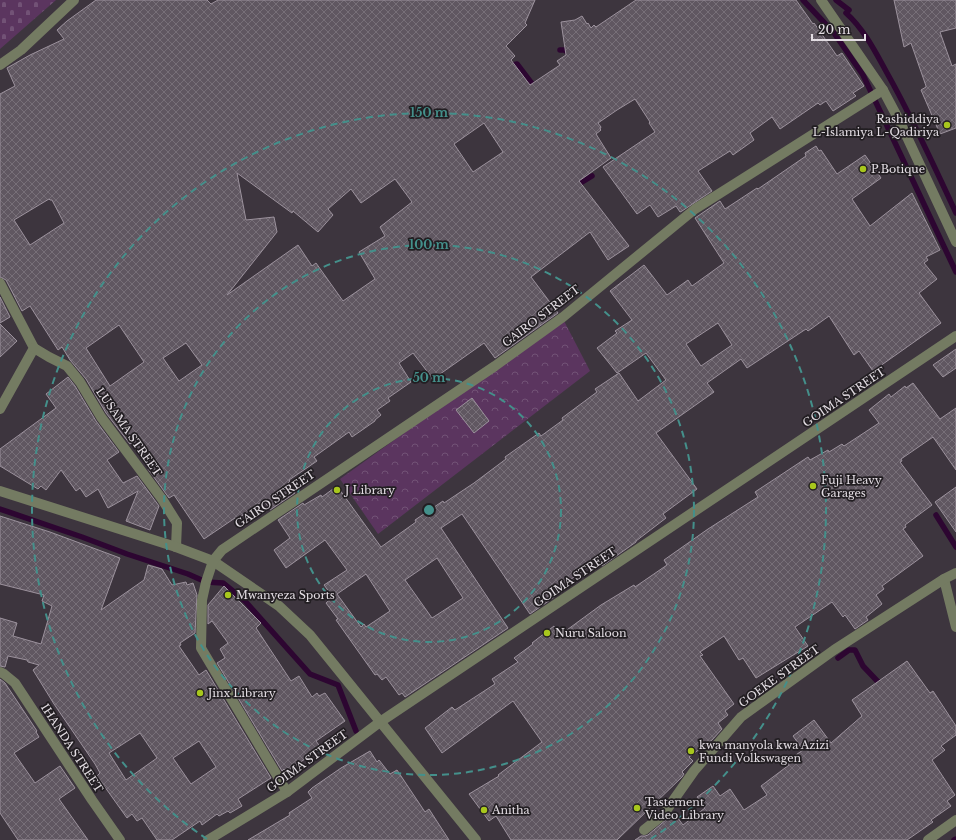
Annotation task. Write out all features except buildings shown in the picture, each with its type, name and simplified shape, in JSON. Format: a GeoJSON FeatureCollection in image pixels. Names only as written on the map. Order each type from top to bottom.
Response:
{"type":"FeatureCollection","features":[{"type":"Feature","properties":{"kind":"street"},"geometry":{"type":"LineString","coordinates":[[0,65],[21,50],[74,0]]}},
{"type":"Feature","properties":{"kind":"street"},"geometry":{"type":"LineString","coordinates":[[822,0],[883,90],[899,120],[956,242]]}},
{"type":"Feature","properties":{"kind":"street","name":"GAIRO STREET"},"geometry":{"type":"LineString","coordinates":[[214,561],[222,550],[256,526],[495,366],[563,316],[695,209],[883,90]]}},
{"type":"Feature","properties":{"kind":"street"},"geometry":{"type":"LineString","coordinates":[[0,283],[34,348],[0,410]]}},
{"type":"Feature","properties":{"kind":"street","name":"GOIMA STREET"},"geometry":{"type":"LineString","coordinates":[[208,840],[287,792],[380,722],[956,336]]}},
{"type":"Feature","properties":{"kind":"street","name":"LUSAMA STREET"},"geometry":{"type":"LineString","coordinates":[[34,348],[49,358],[67,366],[80,382],[101,417],[177,523],[176,547]]}},
{"type":"Feature","properties":{"kind":"street"},"geometry":{"type":"LineString","coordinates":[[0,491],[176,547],[214,561],[279,606],[310,635],[472,839]]}},
{"type":"Feature","properties":{"kind":"street"},"geometry":{"type":"LineString","coordinates":[[214,561],[206,582],[202,600],[201,648],[287,792]]}},
{"type":"Feature","properties":{"kind":"street","name":"GOEKE STREET"},"geometry":{"type":"LineString","coordinates":[[644,830],[663,815],[694,771],[742,718],[834,650],[944,579],[956,573]]}},
{"type":"Feature","properties":{"kind":"street"},"geometry":{"type":"LineString","coordinates":[[944,579],[956,626]]}},
{"type":"Feature","properties":{"kind":"street","name":"IHANDA STREET"},"geometry":{"type":"LineString","coordinates":[[0,672],[15,683],[120,840]]}},
{"type":"Feature","properties":{"kind":"street"},"geometry":{"type":"LineString","coordinates":[[928,840],[956,820]]}},
{"type":"Feature","properties":{"kind":"green space"},"geometry":{"type":"Polygon","coordinates":[[[0,0],[56,0],[0,49],[0,0]]]}},
{"type":"Feature","properties":{"kind":"green space"},"geometry":{"type":"Polygon","coordinates":[[[563,319],[590,371],[378,534],[340,479],[563,319]]]}},
{"type":"Feature","properties":{"kind":"waterway"},"geometry":{"type":"LineString","coordinates":[[803,0],[834,33],[863,75],[956,272]]}},
{"type":"Feature","properties":{"kind":"waterway"},"geometry":{"type":"LineString","coordinates":[[836,0],[849,10],[846,13],[864,34],[897,90],[956,213]]}},
{"type":"Feature","properties":{"kind":"waterway"},"geometry":{"type":"LineString","coordinates":[[560,50],[565,50],[569,54]]}},
{"type":"Feature","properties":{"kind":"waterway"},"geometry":{"type":"LineString","coordinates":[[509,66],[517,64],[536,89]]}},
{"type":"Feature","properties":{"kind":"waterway"},"geometry":{"type":"LineString","coordinates":[[574,187],[592,176]]}},
{"type":"Feature","properties":{"kind":"waterway"},"geometry":{"type":"LineString","coordinates":[[0,509],[188,574],[206,582],[223,583],[245,601],[310,674],[338,685],[356,731]]}},
{"type":"Feature","properties":{"kind":"waterway"},"geometry":{"type":"LineString","coordinates":[[936,515],[956,547]]}},
{"type":"Feature","properties":{"kind":"waterway"},"geometry":{"type":"LineString","coordinates":[[838,658],[849,650],[855,650],[863,666],[882,686]]}},
{"type":"Feature","properties":{"kind":"place","name":"Rashiddiya L-Islamiya L-Qadiriya"},"geometry":{"type":"Point","coordinates":[947,125]}},
{"type":"Feature","properties":{"kind":"place","name":"P.Botique"},"geometry":{"type":"Point","coordinates":[863,169]}},
{"type":"Feature","properties":{"kind":"place","name":"Fuji Heavy Garages"},"geometry":{"type":"Point","coordinates":[813,486]}},
{"type":"Feature","properties":{"kind":"place","name":"J Library"},"geometry":{"type":"Point","coordinates":[337,490]}},
{"type":"Feature","properties":{"kind":"place","name":"Mwanyeza Sports"},"geometry":{"type":"Point","coordinates":[228,595]}},
{"type":"Feature","properties":{"kind":"place","name":"Nuru Saloon"},"geometry":{"type":"Point","coordinates":[547,633]}},
{"type":"Feature","properties":{"kind":"place","name":"Jinx Library"},"geometry":{"type":"Point","coordinates":[200,693]}},
{"type":"Feature","properties":{"kind":"place","name":"kwa manyola kwa Azizi Fundi Volkswagen"},"geometry":{"type":"Point","coordinates":[691,751]}},
{"type":"Feature","properties":{"kind":"place","name":"Tastement Video Library"},"geometry":{"type":"Point","coordinates":[637,808]}},
{"type":"Feature","properties":{"kind":"place","name":"Anitha"},"geometry":{"type":"Point","coordinates":[484,810]}}]}
